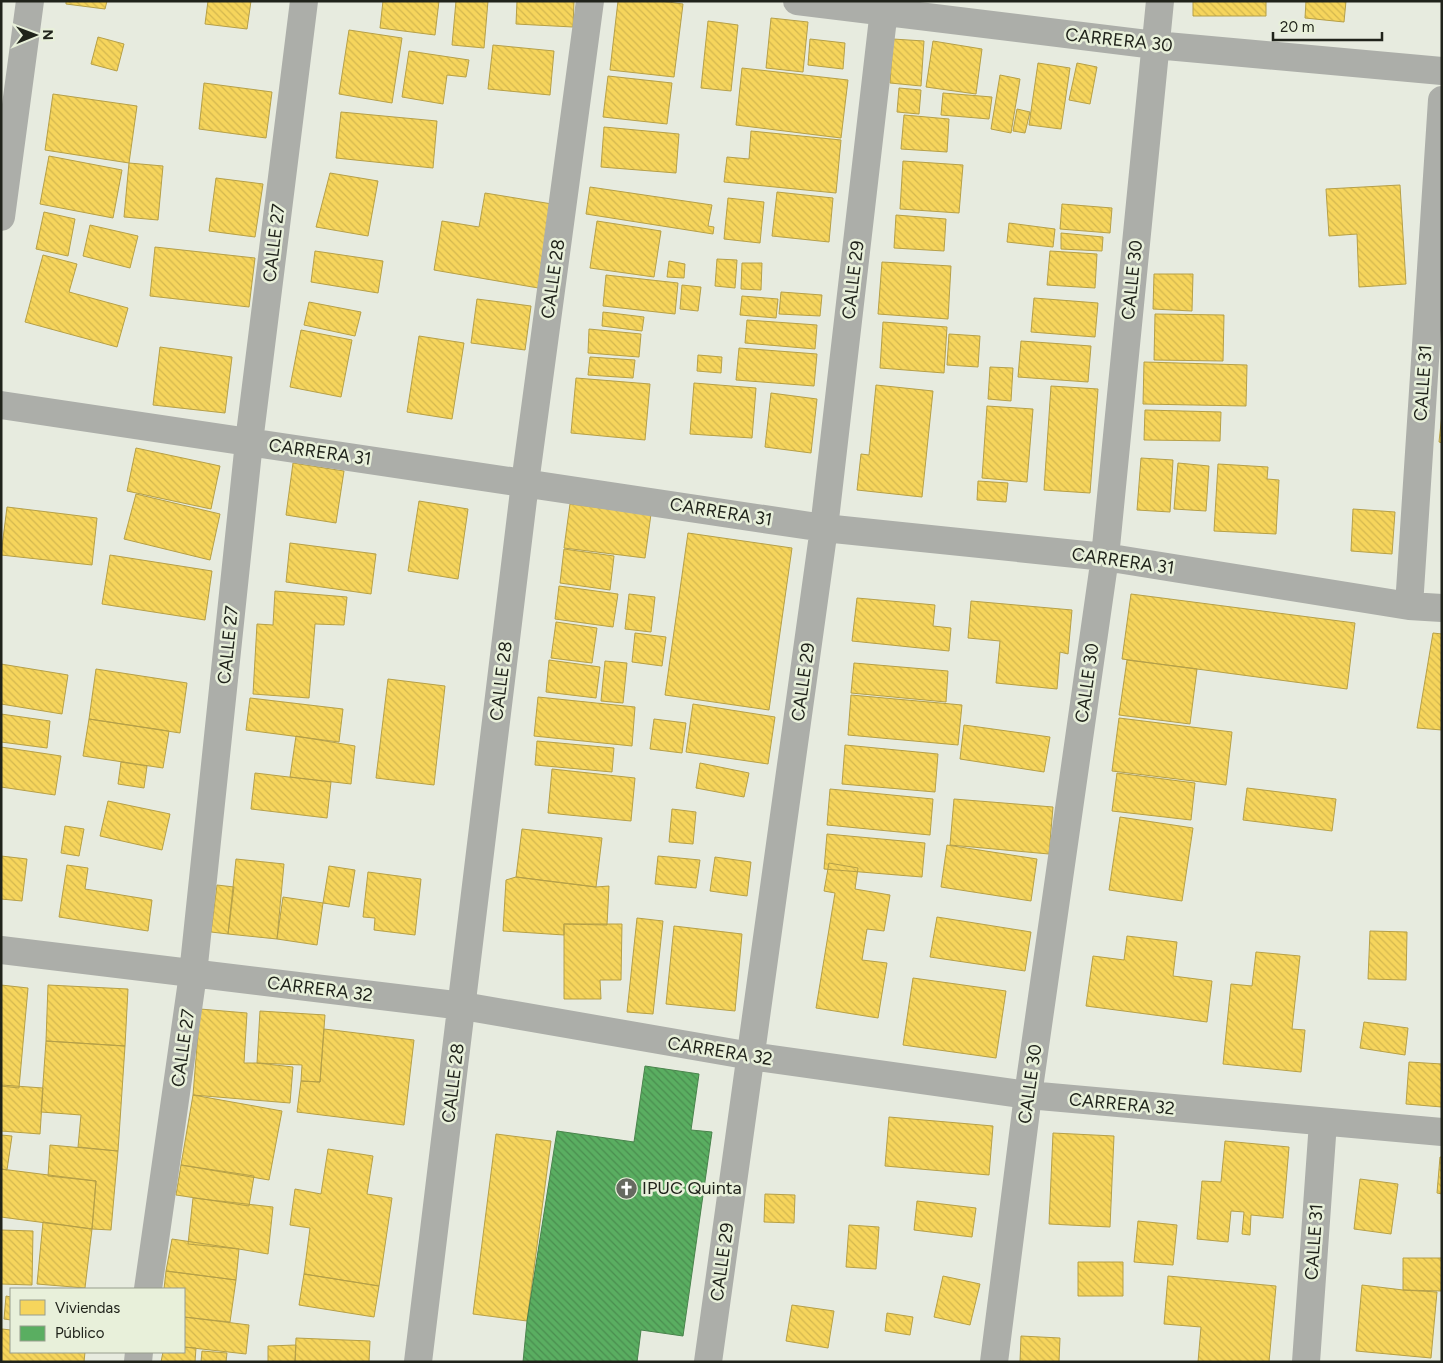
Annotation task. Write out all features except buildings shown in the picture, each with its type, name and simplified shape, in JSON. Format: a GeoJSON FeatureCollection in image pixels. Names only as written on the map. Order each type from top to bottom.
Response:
{"type":"FeatureCollection","features":[{"type":"Feature","properties":{"kind":"street"},"geometry":{"type":"LineString","coordinates":[[1,218],[30,1]]}},
{"type":"Feature","properties":{"kind":"street","name":"CALLE 27"},"geometry":{"type":"LineString","coordinates":[[148,1288],[194,974],[249,442],[304,1]]}},
{"type":"Feature","properties":{"kind":"street","name":"CALLE 28"},"geometry":{"type":"LineString","coordinates":[[418,1362],[525,483],[590,1]]}},
{"type":"Feature","properties":{"kind":"street","name":"CARRERA 30"},"geometry":{"type":"LineString","coordinates":[[797,1],[884,7],[1155,45],[1442,71]]}},
{"type":"Feature","properties":{"kind":"street","name":"CALLE 30"},"geometry":{"type":"LineString","coordinates":[[994,1362],[1028,1095],[1104,557],[1160,1]]}},
{"type":"Feature","properties":{"kind":"street","name":"CALLE 29"},"geometry":{"type":"LineString","coordinates":[[708,1362],[824,528],[884,7]]}},
{"type":"Feature","properties":{"kind":"street","name":"CALLE 31"},"geometry":{"type":"LineString","coordinates":[[1409,606],[1442,100]]}},
{"type":"Feature","properties":{"kind":"street","name":"CARRERA 31"},"geometry":{"type":"LineString","coordinates":[[1,405],[824,528],[1104,557],[1409,606],[1442,608]]}},
{"type":"Feature","properties":{"kind":"street","name":"CARRERA 32"},"geometry":{"type":"LineString","coordinates":[[1,950],[462,1006],[751,1056],[1028,1095],[1442,1132]]}},
{"type":"Feature","properties":{"kind":"street","name":"CALLE 31"},"geometry":{"type":"LineString","coordinates":[[1306,1362],[1322,1122]]}},
{"type":"Feature","properties":{"kind":"place","name":"IPUC Quinta"},"geometry":{"type":"Point","coordinates":[626,1188]}}]}
